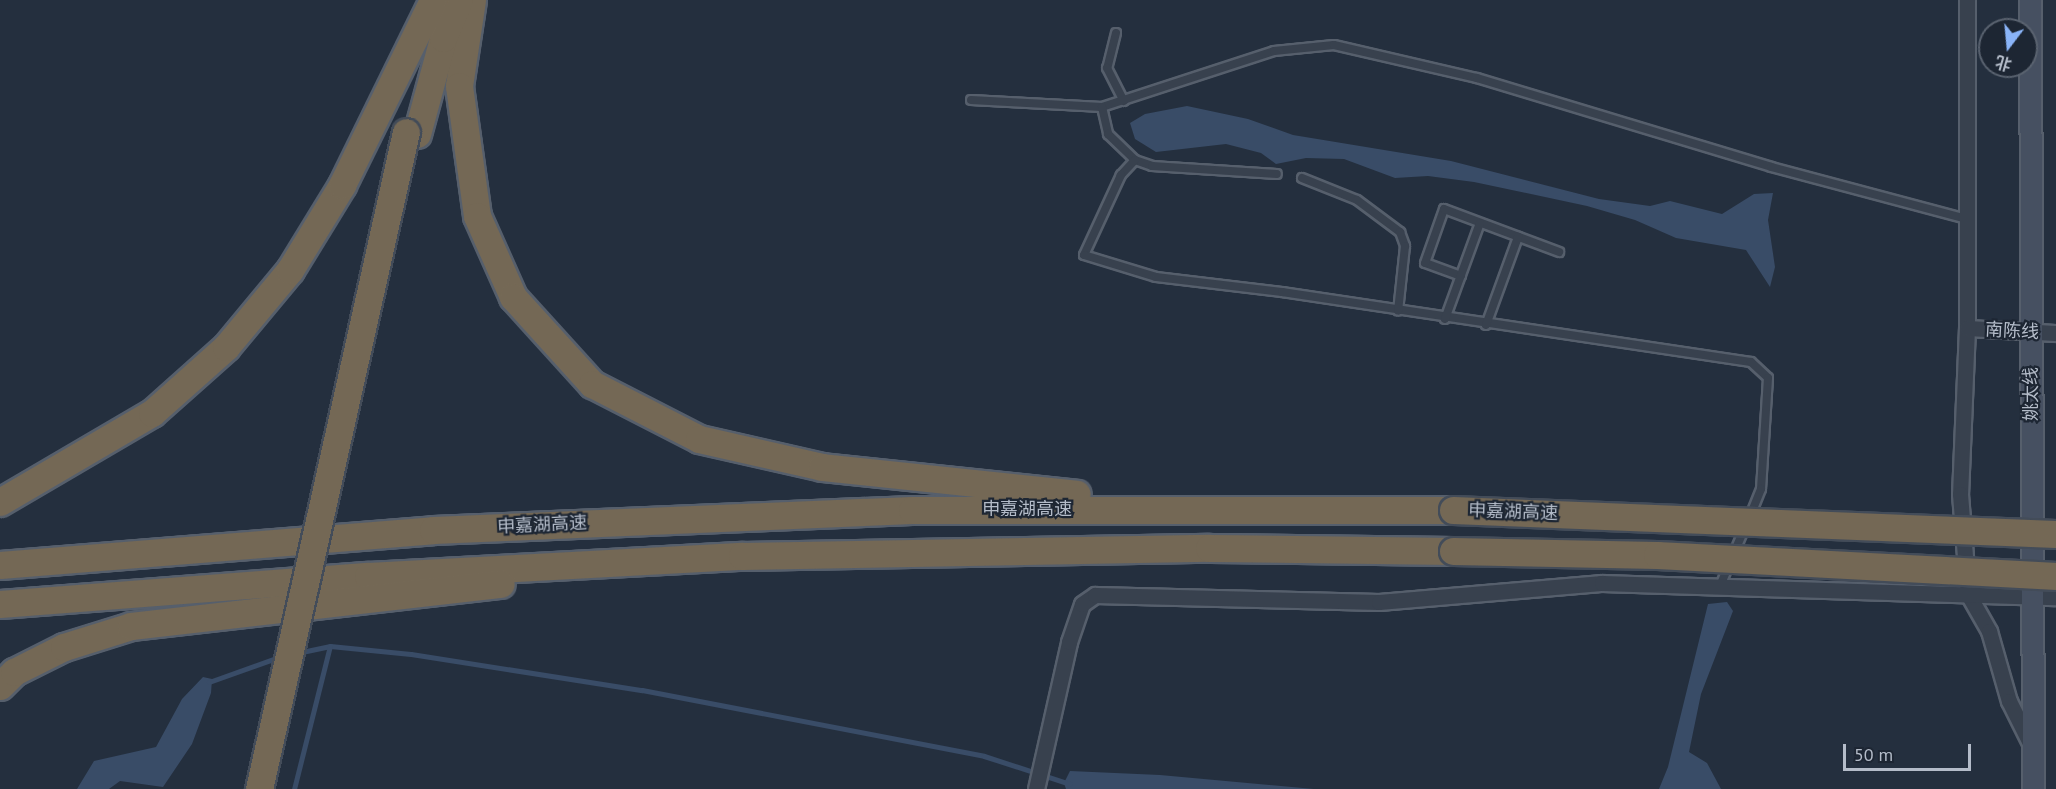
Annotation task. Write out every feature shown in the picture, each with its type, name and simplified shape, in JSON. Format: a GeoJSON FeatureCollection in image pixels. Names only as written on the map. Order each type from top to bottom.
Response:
{"type":"FeatureCollection","features":[{"type":"Feature","properties":{"kind":"highway"},"geometry":{"type":"LineString","coordinates":[[0,502],[152,413],[226,347],[290,270],[342,185],[433,0]]}},
{"type":"Feature","properties":{"kind":"highway"},"geometry":{"type":"LineString","coordinates":[[272,789],[355,437],[420,73],[446,0]]}},
{"type":"Feature","properties":{"kind":"highway"},"geometry":{"type":"LineString","coordinates":[[259,789],[411,133],[443,38],[459,0]]}},
{"type":"Feature","properties":{"kind":"highway"},"geometry":{"type":"LineString","coordinates":[[472,0],[459,86],[477,216],[513,297],[592,384],[699,439],[822,467],[1210,508]]}},
{"type":"Feature","properties":{"kind":"highway","name":"申嘉湖高速"},"geometry":{"type":"LineString","coordinates":[[0,565],[433,530],[912,510],[1210,508],[1453,510],[2056,534]]}},
{"type":"Feature","properties":{"kind":"highway"},"geometry":{"type":"LineString","coordinates":[[0,604],[368,576],[742,556],[1209,549],[1657,555],[2056,576]]}},
{"type":"Feature","properties":{"kind":"highway"},"geometry":{"type":"LineString","coordinates":[[0,686],[14,672],[64,647],[130,626],[742,556]]}},
{"type":"Feature","properties":{"kind":"main road","name":"姚太线"},"geometry":{"type":"LineString","coordinates":[[2029,4],[2033,789]]}},
{"type":"Feature","properties":{"kind":"street"},"geometry":{"type":"LineString","coordinates":[[1967,0],[1967,328],[1960,495],[1968,594],[1989,631],[2001,662],[2009,701],[2033,749]]}},
{"type":"Feature","properties":{"kind":"street","name":"南陈线"},"geometry":{"type":"LineString","coordinates":[[1967,328],[2056,333]]}},
{"type":"Feature","properties":{"kind":"street"},"geometry":{"type":"LineString","coordinates":[[1037,784],[1041,756],[1069,642],[1082,604],[1095,596],[1379,602],[1466,597],[1545,585],[1720,586],[2056,597]]}},
{"type":"Feature","properties":{"kind":"lane"},"geometry":{"type":"LineString","coordinates":[[1116,33],[1107,68],[1124,100]]}},
{"type":"Feature","properties":{"kind":"lane"},"geometry":{"type":"LineString","coordinates":[[971,100],[1102,107],[1274,51],[1334,45],[1477,78],[1771,167],[1967,219]]}},
{"type":"Feature","properties":{"kind":"lane"},"geometry":{"type":"LineString","coordinates":[[1102,107],[1108,134],[1135,160],[1152,166],[1277,174]]}},
{"type":"Feature","properties":{"kind":"lane"},"geometry":{"type":"LineString","coordinates":[[1135,160],[1121,175],[1084,255],[1156,277],[1282,292],[1445,319],[1751,362],[1762,370],[1768,378],[1761,489],[1720,586]]}},
{"type":"Feature","properties":{"kind":"lane"},"geometry":{"type":"LineString","coordinates":[[1302,178],[1357,200],[1400,232],[1405,246],[1398,311]]}},
{"type":"Feature","properties":{"kind":"lane"},"geometry":{"type":"LineString","coordinates":[[1461,276],[1425,263],[1444,209],[1558,252]]}},
{"type":"Feature","properties":{"kind":"lane"},"geometry":{"type":"LineString","coordinates":[[1445,319],[1480,223]]}},
{"type":"Feature","properties":{"kind":"lane"},"geometry":{"type":"LineString","coordinates":[[1486,325],[1518,237]]}},
{"type":"Feature","properties":{"kind":"water"},"geometry":{"type":"Polygon","coordinates":[[[1187,106],[1248,119],[1293,135],[1451,161],[1599,199],[1650,206],[1670,201],[1722,214],[1754,194],[1773,193],[1768,220],[1775,267],[1770,287],[1746,250],[1676,238],[1635,220],[1587,206],[1474,182],[1428,176],[1395,178],[1344,159],[1306,158],[1276,164],[1261,153],[1226,144],[1156,152],[1135,139],[1130,123],[1145,114],[1187,106]]]}},
{"type":"Feature","properties":{"kind":"water"},"geometry":{"type":"Polygon","coordinates":[[[1727,602],[1733,611],[1701,694],[1689,752],[1707,763],[1721,789],[1659,789],[1668,767],[1708,604],[1727,602]]]}},
{"type":"Feature","properties":{"kind":"water"},"geometry":{"type":"Polygon","coordinates":[[[203,677],[212,679],[211,693],[192,744],[163,787],[120,781],[109,789],[77,789],[94,761],[156,747],[182,699],[203,677]]]}},
{"type":"Feature","properties":{"kind":"water"},"geometry":{"type":"Polygon","coordinates":[[[1070,771],[1160,775],[1314,789],[1066,789],[1064,783],[1070,771]]]}},
{"type":"Feature","properties":{"kind":"waterway"},"geometry":{"type":"LineString","coordinates":[[297,653],[330,646],[411,654],[642,690],[984,756],[1070,784]]}},
{"type":"Feature","properties":{"kind":"waterway"},"geometry":{"type":"LineString","coordinates":[[294,789],[330,646]]}},
{"type":"Feature","properties":{"kind":"waterway"},"geometry":{"type":"LineString","coordinates":[[209,682],[279,657]]}}]}
